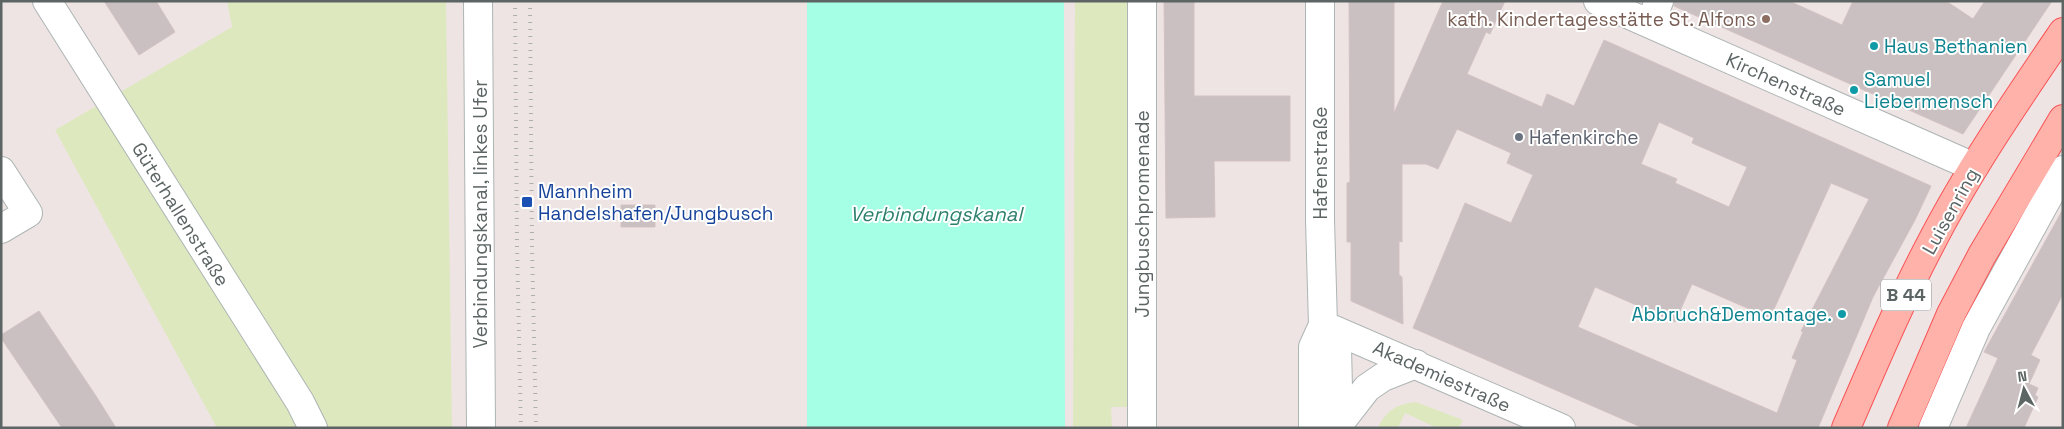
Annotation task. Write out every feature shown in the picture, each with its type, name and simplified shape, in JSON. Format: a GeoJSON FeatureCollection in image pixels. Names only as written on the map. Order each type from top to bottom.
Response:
{"type":"FeatureCollection","features":[{"type":"Feature","properties":{"kind":"main road","name":"Luisenring"},"geometry":{"type":"LineString","coordinates":[[1846,428],[1890,327],[1926,253],[1974,167],[2063,32]]}},
{"type":"Feature","properties":{"kind":"main road","name":"B 44"},"geometry":{"type":"LineString","coordinates":[[1902,428],[1951,314],[1982,255],[2063,119]]}},
{"type":"Feature","properties":{"kind":"street","name":"Güterhallenstraße"},"geometry":{"type":"LineString","coordinates":[[47,1],[300,402],[313,428]]}},
{"type":"Feature","properties":{"kind":"street","name":"Verbindungskanal, linkes Ufer"},"geometry":{"type":"LineString","coordinates":[[478,1],[481,428]]}},
{"type":"Feature","properties":{"kind":"street","name":"Jungbuschpromenade"},"geometry":{"type":"LineString","coordinates":[[1142,1],[1142,428]]}},
{"type":"Feature","properties":{"kind":"street","name":"Hafenstraße"},"geometry":{"type":"LineString","coordinates":[[1320,1],[1320,220],[1323,324],[1337,348],[1330,427]]}},
{"type":"Feature","properties":{"kind":"street","name":"Kirchenstraße"},"geometry":{"type":"LineString","coordinates":[[1598,1],[1655,13],[1974,167]]}},
{"type":"Feature","properties":{"kind":"street"},"geometry":{"type":"LineString","coordinates":[[1933,428],[1976,328],[2053,206],[2063,170]]}},
{"type":"Feature","properties":{"kind":"street"},"geometry":{"type":"LineString","coordinates":[[1,171],[28,213],[1,230]]}},
{"type":"Feature","properties":{"kind":"street","name":"Akademiestraße"},"geometry":{"type":"LineString","coordinates":[[1323,324],[1561,428]]}},
{"type":"Feature","properties":{"kind":"street"},"geometry":{"type":"LineString","coordinates":[[1330,427],[1367,388],[1383,377],[1416,364]]}},
{"type":"Feature","properties":{"kind":"shaded area"},"geometry":{"type":"Polygon","coordinates":[[[227,1],[446,1],[452,428],[217,428],[55,130],[232,27],[227,1]]]}},
{"type":"Feature","properties":{"kind":"shaded area"},"geometry":{"type":"Polygon","coordinates":[[[1075,1],[1129,1],[1132,407],[1111,407],[1112,428],[1073,428],[1075,1]]]}},
{"type":"Feature","properties":{"kind":"shaded area"},"geometry":{"type":"Polygon","coordinates":[[[1416,402],[1463,420],[1459,428],[1437,428],[1405,413],[1398,428],[1378,428],[1393,409],[1404,404],[1416,402]]]}},
{"type":"Feature","properties":{"kind":"water","name":"Verbindungskanal"},"geometry":{"type":"Polygon","coordinates":[[[807,1],[1064,1],[1065,428],[807,428],[807,1]]]}},
{"type":"Feature","properties":{"kind":"building"},"geometry":{"type":"Polygon","coordinates":[[[104,1],[156,1],[175,32],[139,55],[104,1]]]}},
{"type":"Feature","properties":{"kind":"building"},"geometry":{"type":"Polygon","coordinates":[[[1164,1],[1194,1],[1194,96],[1290,96],[1290,161],[1214,161],[1215,217],[1166,218],[1164,1]]]}},
{"type":"Feature","properties":{"kind":"building"},"geometry":{"type":"Polygon","coordinates":[[[1349,1],[1394,1],[1394,113],[1443,1],[1505,1],[1490,34],[1486,32],[1467,74],[1542,107],[1547,94],[1574,106],[1604,40],[1931,186],[1915,220],[1873,297],[1818,428],[1643,428],[1413,328],[1465,203],[1511,223],[1533,175],[1507,163],[1511,153],[1457,129],[1438,169],[1426,164],[1402,164],[1402,242],[1399,241],[1399,275],[1402,277],[1403,324],[1351,301],[1351,242],[1347,242],[1347,183],[1350,182],[1349,1]],[[1659,122],[1641,164],[1677,179],[1675,183],[1729,207],[1747,167],[1692,143],[1694,138],[1659,122]],[[1831,183],[1770,318],[1692,284],[1675,322],[1595,287],[1578,327],[1777,413],[1797,360],[1792,358],[1803,332],[1801,331],[1869,199],[1831,183]]]}},
{"type":"Feature","properties":{"kind":"building"},"geometry":{"type":"Polygon","coordinates":[[[1674,1],[1789,1],[1842,25],[1853,1],[1946,1],[1973,19],[1985,1],[2052,1],[1963,134],[1674,6],[1674,1]]]}},
{"type":"Feature","properties":{"kind":"building"},"geometry":{"type":"Polygon","coordinates":[[[621,205],[655,205],[655,227],[621,227],[621,205]]]}},
{"type":"Feature","properties":{"kind":"building"},"geometry":{"type":"Polygon","coordinates":[[[2063,209],[2063,294],[2031,355],[2040,360],[2029,384],[2038,388],[2035,395],[2038,397],[2024,428],[1966,428],[1998,358],[1984,352],[2063,209]]]}},
{"type":"Feature","properties":{"kind":"building"},"geometry":{"type":"Polygon","coordinates":[[[39,311],[116,428],[62,428],[1,338],[1,335],[39,311]]]}},
{"type":"Feature","properties":{"kind":"railway"},"geometry":{"type":"LineString","coordinates":[[515,1],[521,428]]}},
{"type":"Feature","properties":{"kind":"railway"},"geometry":{"type":"LineString","coordinates":[[530,1],[536,428]]}},
{"type":"Feature","properties":{"kind":"place","name":"kath. Kindertagesstätte St. Alfons"},"geometry":{"type":"Point","coordinates":[1766,19]}},
{"type":"Feature","properties":{"kind":"place","name":"Haus Bethanien"},"geometry":{"type":"Point","coordinates":[1874,46]}},
{"type":"Feature","properties":{"kind":"place","name":"Samuel Liebermensch"},"geometry":{"type":"Point","coordinates":[1854,90]}},
{"type":"Feature","properties":{"kind":"place","name":"Hafenkirche"},"geometry":{"type":"Point","coordinates":[1519,137]}},
{"type":"Feature","properties":{"kind":"place","name":"Mannheim Handelshafen/Jungbusch"},"geometry":{"type":"Point","coordinates":[527,202]}},
{"type":"Feature","properties":{"kind":"place","name":"Abbruch&Demontage."},"geometry":{"type":"Point","coordinates":[1842,314]}}]}
